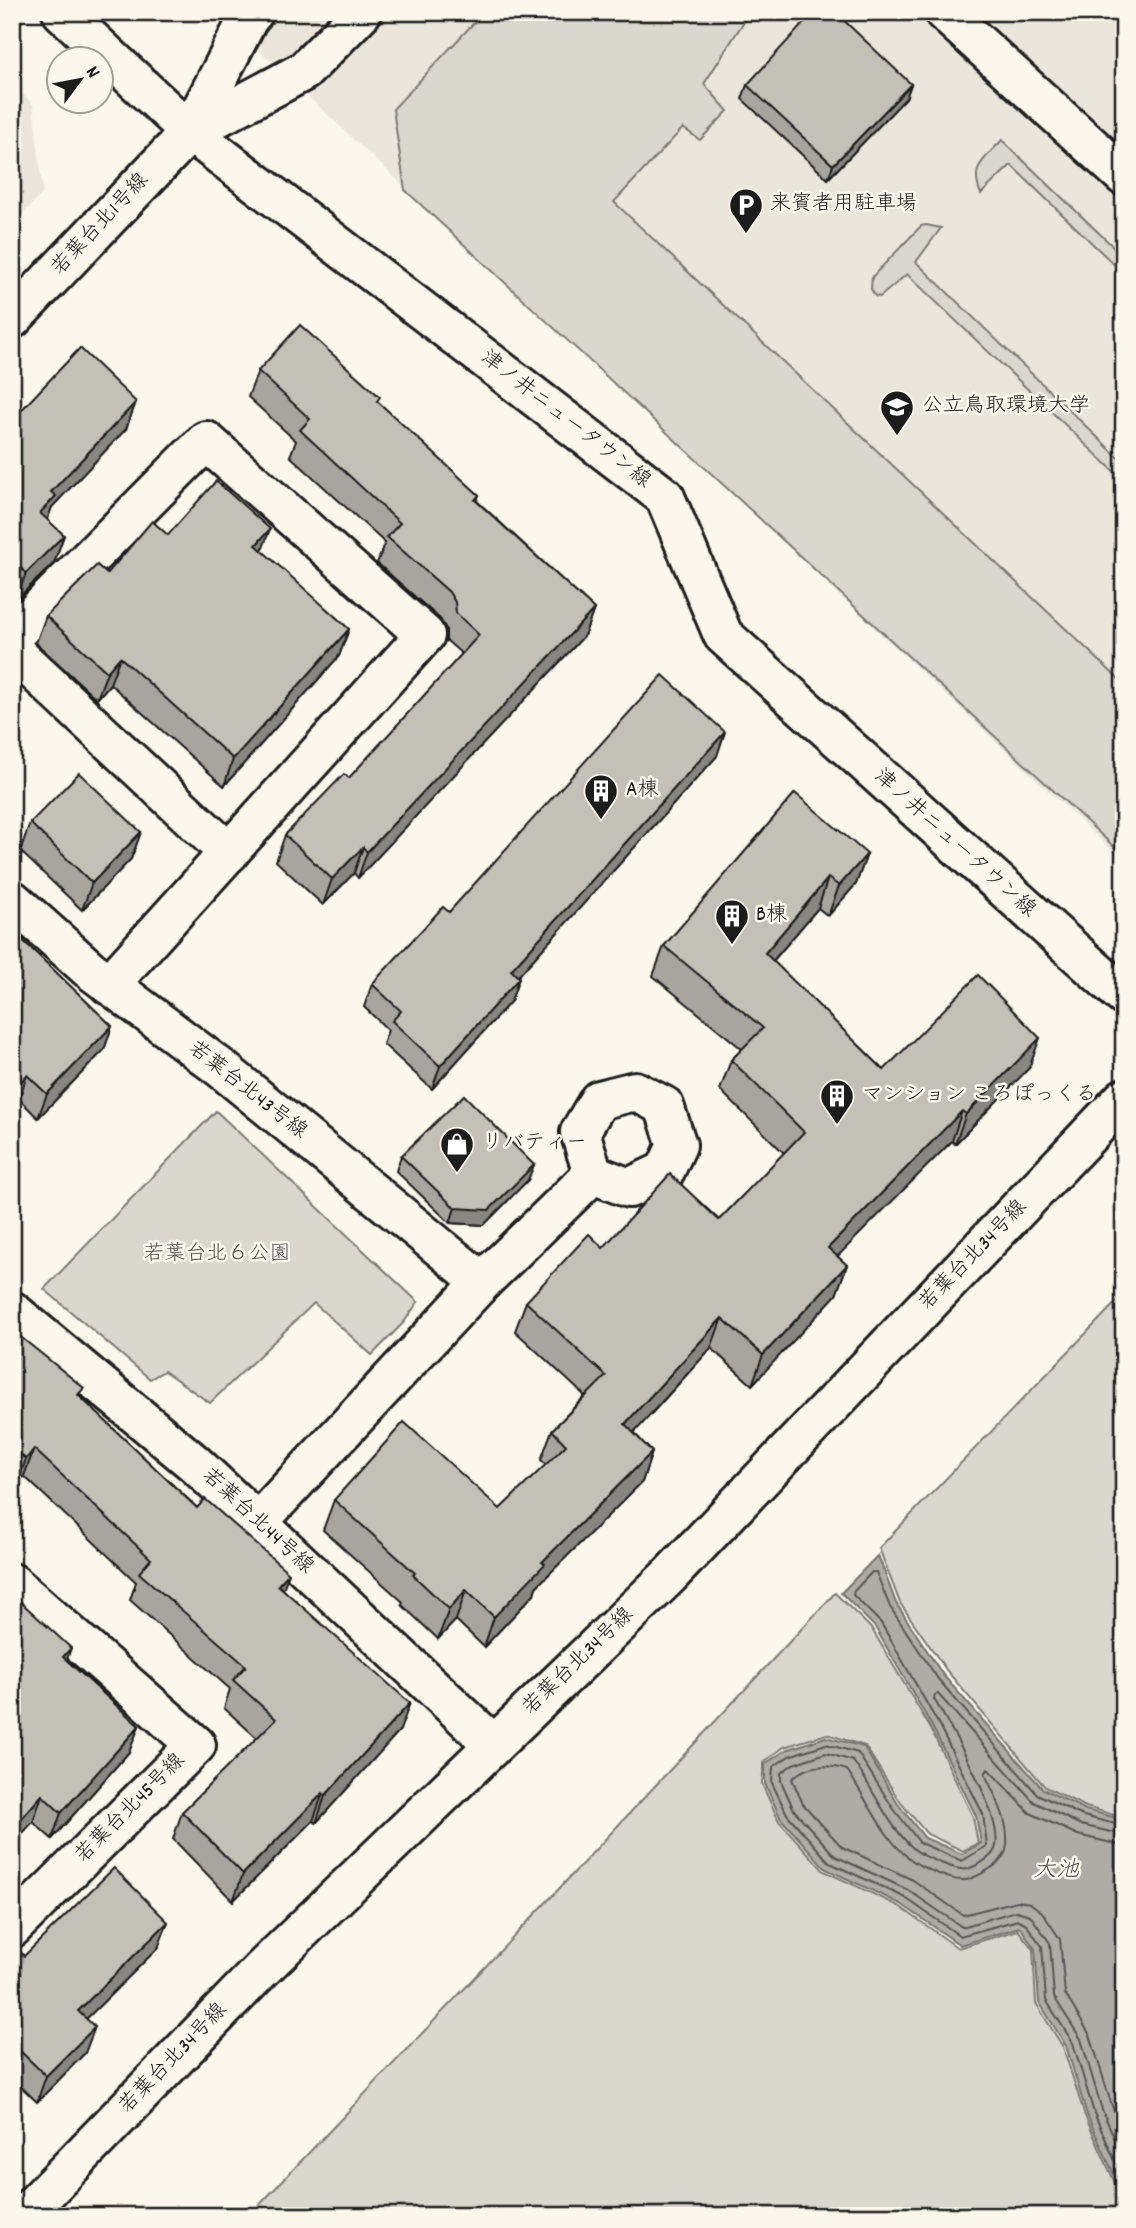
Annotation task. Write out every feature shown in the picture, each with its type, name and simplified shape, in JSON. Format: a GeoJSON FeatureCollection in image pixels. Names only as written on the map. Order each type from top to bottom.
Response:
{"type":"FeatureCollection","features":[{"type":"Feature","properties":{"kind":"street","name":"津ノ井ニュータウン線"},"geometry":{"type":"LineString","coordinates":[[62,12],[190,132],[665,497],[723,635],[1124,996]]}},
{"type":"Feature","properties":{"kind":"street"},"geometry":{"type":"LineString","coordinates":[[190,132],[254,12]]}},
{"type":"Feature","properties":{"kind":"street"},"geometry":{"type":"LineString","coordinates":[[190,132],[304,72],[362,12]]}},
{"type":"Feature","properties":{"kind":"street"},"geometry":{"type":"LineString","coordinates":[[944,12],[1124,176]]}},
{"type":"Feature","properties":{"kind":"street","name":"若葉台北1号線"},"geometry":{"type":"LineString","coordinates":[[12,319],[190,132]]}},
{"type":"Feature","properties":{"kind":"street"},"geometry":{"type":"LineString","coordinates":[[12,636],[206,440],[425,635],[109,985]]}},
{"type":"Feature","properties":{"kind":"street"},"geometry":{"type":"LineString","coordinates":[[12,650],[229,853]]}},
{"type":"Feature","properties":{"kind":"street","name":"若葉台北43号線"},"geometry":{"type":"LineString","coordinates":[[12,900],[109,985],[222,1069],[482,1282]]}},
{"type":"Feature","properties":{"kind":"street","name":"若葉台北34号線"},"geometry":{"type":"LineString","coordinates":[[23,2216],[261,1970],[669,1576],[1124,1098]]}},
{"type":"Feature","properties":{"kind":"street"},"geometry":{"type":"LineString","coordinates":[[258,1522],[482,1282],[593,1174]]}},
{"type":"Feature","properties":{"kind":"street","name":"若葉台北44号線"},"geometry":{"type":"LineString","coordinates":[[12,1311],[194,1463],[493,1744]]}},
{"type":"Feature","properties":{"kind":"street","name":"若葉台北45号線"},"geometry":{"type":"LineString","coordinates":[[12,1583],[196,1745],[12,1928]]}},
{"type":"Feature","properties":{"kind":"shaded area","name":"公立鳥取環境大学"},"geometry":{"type":"Polygon","coordinates":[[[218,12],[1124,12],[1124,862],[218,12]]]}},
{"type":"Feature","properties":{"kind":"shaded area"},"geometry":{"type":"Polygon","coordinates":[[[12,85],[33,104],[43,193],[12,225],[12,85]]]}},
{"type":"Feature","properties":{"kind":"green space"},"geometry":{"type":"Polygon","coordinates":[[[484,12],[750,12],[704,84],[728,111],[700,140],[683,128],[614,202],[1124,684],[1124,856],[405,190],[393,109],[484,12]]]}},
{"type":"Feature","properties":{"kind":"green space"},"geometry":{"type":"Polygon","coordinates":[[[1002,140],[1124,257],[1124,274],[1011,165],[981,194],[978,170],[1002,140]]]}},
{"type":"Feature","properties":{"kind":"green space"},"geometry":{"type":"Polygon","coordinates":[[[921,226],[941,228],[916,262],[1124,463],[1124,481],[907,274],[880,297],[875,296],[871,289],[872,277],[921,226]]]}},
{"type":"Feature","properties":{"kind":"green space","name":"若葉台北６公園"},"geometry":{"type":"Polygon","coordinates":[[[216,1111],[418,1302],[404,1322],[372,1355],[314,1303],[210,1403],[164,1371],[150,1379],[44,1289],[216,1111]]]}},
{"type":"Feature","properties":{"kind":"green space"},"geometry":{"type":"Polygon","coordinates":[[[1124,1294],[1124,1818],[1086,1807],[1045,1787],[947,1671],[900,1603],[879,1548],[1124,1294]]]}},
{"type":"Feature","properties":{"kind":"green space"},"geometry":{"type":"Polygon","coordinates":[[[835,1593],[872,1629],[931,1729],[973,1817],[978,1843],[963,1851],[927,1834],[901,1803],[865,1746],[827,1734],[784,1747],[764,1762],[762,1784],[779,1821],[824,1871],[899,1906],[958,1948],[1018,1930],[1033,1949],[1036,2003],[1063,2047],[1085,2116],[1124,2203],[1124,2216],[249,2216],[556,1892],[835,1593]]]}},
{"type":"Feature","properties":{"kind":"water","name":"大池"},"geometry":{"type":"Polygon","coordinates":[[[878,1555],[896,1603],[943,1675],[1043,1789],[1086,1810],[1124,1820],[1124,2197],[1087,2115],[1066,2046],[1039,2002],[1035,1949],[1020,1927],[960,1945],[901,1904],[826,1869],[781,1819],[765,1784],[765,1764],[786,1750],[826,1737],[864,1747],[898,1804],[925,1838],[962,1854],[981,1843],[976,1816],[933,1728],[875,1627],[841,1593],[878,1555]]]}},
{"type":"Feature","properties":{"kind":"building"},"geometry":{"type":"Polygon","coordinates":[[[814,12],[835,12],[911,84],[833,165],[747,85],[814,12]]]}},
{"type":"Feature","properties":{"kind":"building"},"geometry":{"type":"Polygon","coordinates":[[[300,325],[380,397],[377,401],[479,495],[475,500],[594,609],[367,852],[363,847],[332,879],[285,835],[344,774],[349,778],[479,635],[456,613],[455,602],[449,592],[387,537],[400,523],[300,430],[310,419],[258,371],[300,325]]]}},
{"type":"Feature","properties":{"kind":"building"},"geometry":{"type":"Polygon","coordinates":[[[80,348],[136,402],[51,492],[56,496],[40,513],[64,535],[26,573],[12,560],[12,420],[80,348]]]}},
{"type":"Feature","properties":{"kind":"building"},"geometry":{"type":"Polygon","coordinates":[[[216,481],[270,529],[256,545],[349,629],[233,759],[120,657],[107,672],[46,616],[97,565],[107,574],[152,521],[168,535],[216,481]]]}},
{"type":"Feature","properties":{"kind":"building"},"geometry":{"type":"Polygon","coordinates":[[[663,675],[725,732],[511,970],[519,978],[440,1066],[392,1021],[401,1011],[372,984],[443,907],[449,912],[663,675]]]}},
{"type":"Feature","properties":{"kind":"building"},"geometry":{"type":"Polygon","coordinates":[[[79,773],[141,832],[92,883],[30,823],[79,773]]]}},
{"type":"Feature","properties":{"kind":"building"},"geometry":{"type":"Polygon","coordinates":[[[795,793],[867,854],[839,886],[828,878],[765,953],[884,1070],[978,975],[1040,1038],[966,1114],[962,1111],[828,1248],[847,1265],[763,1355],[722,1318],[625,1424],[652,1452],[542,1562],[545,1564],[494,1617],[466,1590],[449,1609],[413,1575],[415,1573],[334,1500],[404,1422],[500,1509],[566,1445],[552,1430],[606,1376],[526,1302],[589,1234],[603,1248],[670,1174],[719,1220],[804,1132],[731,1060],[763,1028],[664,946],[795,793]]]}},
{"type":"Feature","properties":{"kind":"building"},"geometry":{"type":"Polygon","coordinates":[[[12,930],[112,1026],[47,1094],[27,1075],[12,1091],[12,930]]]}},
{"type":"Feature","properties":{"kind":"building"},"geometry":{"type":"Polygon","coordinates":[[[464,1095],[534,1165],[489,1210],[455,1208],[401,1156],[464,1095]]]}},
{"type":"Feature","properties":{"kind":"building"},"geometry":{"type":"Polygon","coordinates":[[[12,1330],[84,1388],[78,1395],[197,1508],[205,1499],[289,1573],[278,1585],[410,1703],[325,1796],[323,1793],[243,1874],[182,1812],[276,1719],[233,1680],[246,1666],[139,1573],[151,1559],[34,1449],[26,1459],[12,1448],[12,1330]]]}},
{"type":"Feature","properties":{"kind":"building"},"geometry":{"type":"Polygon","coordinates":[[[12,1594],[71,1648],[63,1657],[139,1726],[61,1813],[42,1795],[12,1829],[12,1594]]]}},
{"type":"Feature","properties":{"kind":"building"},"geometry":{"type":"Polygon","coordinates":[[[114,1868],[168,1922],[78,2011],[95,2027],[46,2076],[12,2043],[12,1958],[19,1951],[24,1956],[114,1868]]]}},
{"type":"Feature","properties":{"kind":"place","name":"来賓者用駐車場"},"geometry":{"type":"Point","coordinates":[746,235]}},
{"type":"Feature","properties":{"kind":"place","name":"公立鳥取環境大学"},"geometry":{"type":"Point","coordinates":[897,437]}},
{"type":"Feature","properties":{"kind":"place","name":"A棟"},"geometry":{"type":"Point","coordinates":[601,821]}},
{"type":"Feature","properties":{"kind":"place","name":"B棟"},"geometry":{"type":"Point","coordinates":[732,946]}},
{"type":"Feature","properties":{"kind":"place","name":"マンション ころぽっくる"},"geometry":{"type":"Point","coordinates":[837,1126]}},
{"type":"Feature","properties":{"kind":"place","name":"リバティー"},"geometry":{"type":"Point","coordinates":[457,1174]}}]}
